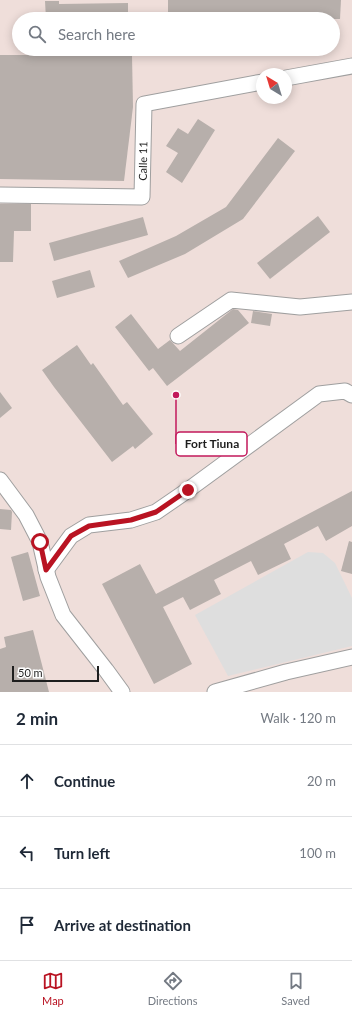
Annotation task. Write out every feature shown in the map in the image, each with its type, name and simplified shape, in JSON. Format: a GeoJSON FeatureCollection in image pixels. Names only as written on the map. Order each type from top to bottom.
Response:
{"type":"FeatureCollection","features":[{"type":"Feature","properties":{"kind":"street"},"geometry":{"type":"LineString","coordinates":[[292,77],[352,66]]}},
{"type":"Feature","properties":{"kind":"street","name":"Calle 11"},"geometry":{"type":"LineString","coordinates":[[0,195],[142,197],[144,104],[256,83]]}},
{"type":"Feature","properties":{"kind":"street"},"geometry":{"type":"LineString","coordinates":[[178,336],[231,300],[300,307],[352,302]]}},
{"type":"Feature","properties":{"kind":"street"},"geometry":{"type":"LineString","coordinates":[[46,570],[71,536],[89,526],[131,520],[156,512],[319,394],[345,391],[352,395]]}},
{"type":"Feature","properties":{"kind":"street"},"geometry":{"type":"LineString","coordinates":[[0,480],[26,515],[40,542],[46,570],[64,615],[122,692]]}},
{"type":"Feature","properties":{"kind":"street"},"geometry":{"type":"LineString","coordinates":[[215,692],[286,672],[352,657]]}},
{"type":"Feature","properties":{"kind":"shaded area"},"geometry":{"type":"Polygon","coordinates":[[[0,0],[352,0],[352,692],[0,692],[0,0]]]}},
{"type":"Feature","properties":{"kind":"shaded area"},"geometry":{"type":"Polygon","coordinates":[[[308,552],[323,553],[335,563],[352,598],[352,646],[228,676],[195,615],[308,552]]]}},
{"type":"Feature","properties":{"kind":"building"},"geometry":{"type":"Polygon","coordinates":[[[168,0],[341,0],[340,19],[340,12],[168,12],[168,0]]]}},
{"type":"Feature","properties":{"kind":"building"},"geometry":{"type":"Polygon","coordinates":[[[45,1],[59,1],[59,4],[128,3],[128,12],[46,12],[45,1]]]}},
{"type":"Feature","properties":{"kind":"building"},"geometry":{"type":"Polygon","coordinates":[[[0,55],[132,56],[133,107],[124,181],[0,179],[0,55]]]}},
{"type":"Feature","properties":{"kind":"building"},"geometry":{"type":"Polygon","coordinates":[[[198,119],[215,130],[182,183],[166,172],[178,153],[166,146],[178,128],[188,134],[198,119]]]}},
{"type":"Feature","properties":{"kind":"building"},"geometry":{"type":"Polygon","coordinates":[[[278,138],[295,151],[243,219],[185,254],[128,278],[119,261],[176,236],[226,207],[278,138]]]}},
{"type":"Feature","properties":{"kind":"building"},"geometry":{"type":"Polygon","coordinates":[[[0,204],[31,204],[31,231],[14,231],[13,262],[0,262],[0,204]]]}},
{"type":"Feature","properties":{"kind":"building"},"geometry":{"type":"Polygon","coordinates":[[[318,216],[330,232],[270,279],[257,263],[318,216]]]}},
{"type":"Feature","properties":{"kind":"building"},"geometry":{"type":"Polygon","coordinates":[[[143,217],[148,235],[54,261],[49,243],[143,217]]]}},
{"type":"Feature","properties":{"kind":"building"},"geometry":{"type":"Polygon","coordinates":[[[90,270],[95,287],[57,298],[52,281],[90,270]]]}},
{"type":"Feature","properties":{"kind":"building"},"geometry":{"type":"Polygon","coordinates":[[[233,309],[238,310],[249,323],[167,386],[153,368],[149,371],[115,327],[131,314],[158,349],[170,340],[180,351],[233,309]]]}},
{"type":"Feature","properties":{"kind":"building"},"geometry":{"type":"Polygon","coordinates":[[[253,311],[272,314],[270,326],[251,323],[253,311]]]}},
{"type":"Feature","properties":{"kind":"building"},"geometry":{"type":"Polygon","coordinates":[[[77,345],[91,365],[93,363],[123,405],[127,402],[153,434],[135,449],[133,446],[112,462],[42,370],[77,345]]]}},
{"type":"Feature","properties":{"kind":"building"},"geometry":{"type":"Polygon","coordinates":[[[0,392],[12,408],[0,418],[0,392]]]}},
{"type":"Feature","properties":{"kind":"building"},"geometry":{"type":"Polygon","coordinates":[[[352,491],[352,526],[326,541],[318,526],[284,544],[291,559],[258,575],[251,561],[214,580],[221,594],[190,610],[183,597],[163,607],[192,664],[154,684],[102,584],[140,564],[156,594],[352,491]]]}},
{"type":"Feature","properties":{"kind":"building"},"geometry":{"type":"Polygon","coordinates":[[[0,509],[11,510],[11,530],[0,529],[0,509]]]}},
{"type":"Feature","properties":{"kind":"building"},"geometry":{"type":"Polygon","coordinates":[[[349,541],[352,542],[352,574],[341,571],[349,541]]]}},
{"type":"Feature","properties":{"kind":"building"},"geometry":{"type":"Polygon","coordinates":[[[28,552],[40,596],[23,601],[11,557],[28,552]]]}},
{"type":"Feature","properties":{"kind":"building"},"geometry":{"type":"Polygon","coordinates":[[[33,630],[49,692],[0,692],[0,649],[6,647],[4,637],[33,630]]]}},
{"type":"Feature","properties":{"kind":"place","name":"Fort Tiuna"},"geometry":{"type":"Point","coordinates":[176,395]}},
{"type":"Feature","properties":{"kind":"route"},"geometry":{"type":"LineString","coordinates":[[40,542],[46,570],[71,536],[89,526],[131,520],[156,512],[188,490]]}}]}
